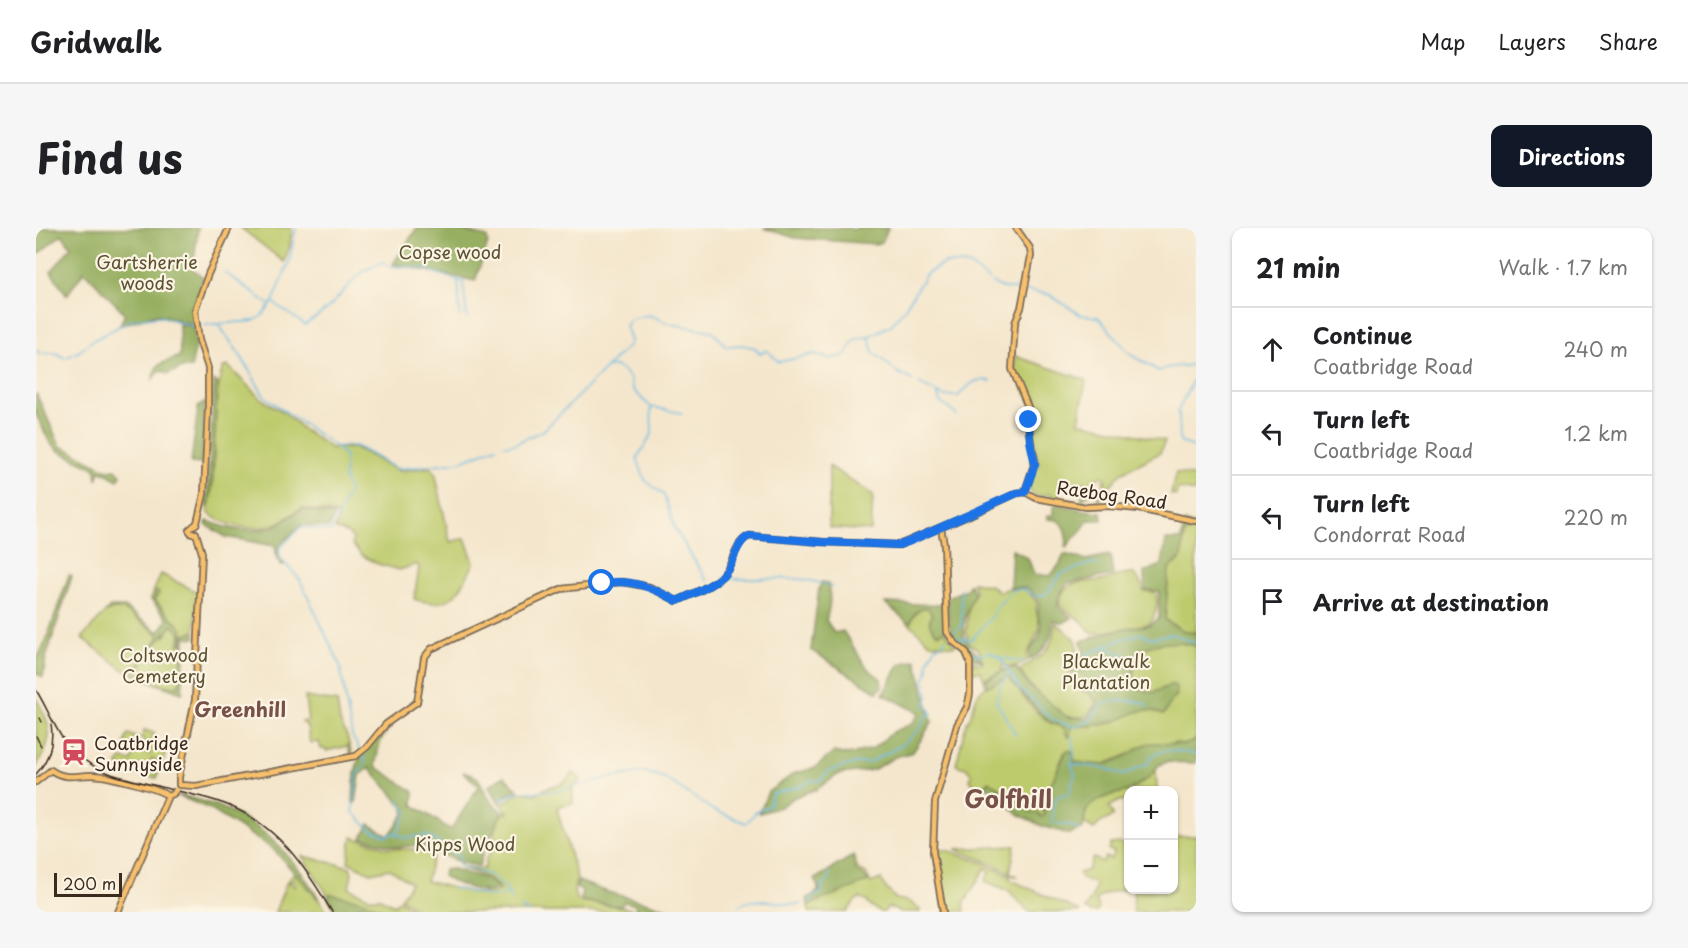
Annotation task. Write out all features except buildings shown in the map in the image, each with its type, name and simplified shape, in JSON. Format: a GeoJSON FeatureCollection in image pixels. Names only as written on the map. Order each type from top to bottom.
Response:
{"type":"FeatureCollection","features":[{"type":"Feature","properties":{"kind":"main road"},"geometry":{"type":"LineString","coordinates":[[117,912],[174,791],[193,713],[202,553],[197,530],[194,527],[204,494],[209,376],[196,326],[195,310],[230,228]]}},
{"type":"Feature","properties":{"kind":"main road"},"geometry":{"type":"LineString","coordinates":[[36,782],[51,770],[56,774],[69,777],[91,775],[155,790],[174,791],[356,756],[386,724],[417,702],[424,658],[434,647],[561,589],[622,582],[650,587],[677,601],[706,587],[723,575],[732,563],[740,542],[749,536],[899,545],[1017,493],[1025,492],[1035,460],[1029,432],[1028,406],[1012,369],[1015,323],[1031,256],[1028,246],[1016,228]]}},
{"type":"Feature","properties":{"kind":"main road","name":"Raebog Road"},"geometry":{"type":"LineString","coordinates":[[1025,492],[1036,498],[1086,507],[1126,508],[1196,521]]}},
{"type":"Feature","properties":{"kind":"main road"},"geometry":{"type":"LineString","coordinates":[[941,528],[944,544],[946,632],[966,651],[970,662],[970,694],[967,707],[957,725],[935,802],[933,852],[943,912]]}},
{"type":"Feature","properties":{"kind":"green space","name":"Gartsherrie woods"},"geometry":{"type":"Polygon","coordinates":[[[36,228],[198,228],[193,269],[204,278],[194,307],[192,324],[157,314],[120,325],[125,314],[84,271],[67,295],[51,272],[71,247],[62,234],[36,256],[36,228]]]}},
{"type":"Feature","properties":{"kind":"green space"},"geometry":{"type":"Polygon","coordinates":[[[241,228],[292,228],[290,246],[284,262],[241,228]]]}},
{"type":"Feature","properties":{"kind":"green space","name":"Copse wood"},"geometry":{"type":"Polygon","coordinates":[[[417,228],[453,228],[487,237],[488,243],[475,281],[393,264],[417,228]]]}},
{"type":"Feature","properties":{"kind":"green space"},"geometry":{"type":"Polygon","coordinates":[[[763,228],[850,228],[853,230],[856,228],[888,228],[882,242],[875,244],[795,238],[763,228]]]}},
{"type":"Feature","properties":{"kind":"green space"},"geometry":{"type":"Polygon","coordinates":[[[179,324],[193,327],[196,344],[191,368],[182,368],[168,374],[161,370],[153,379],[158,366],[180,356],[179,324]]]}},
{"type":"Feature","properties":{"kind":"green space"},"geometry":{"type":"Polygon","coordinates":[[[1015,356],[1086,380],[1079,422],[1165,441],[1160,453],[1121,473],[1111,485],[1108,485],[1096,505],[1092,502],[1097,502],[1096,495],[1099,497],[1101,492],[1099,491],[1102,491],[1103,488],[1100,486],[1103,487],[1105,483],[1102,480],[1105,481],[1106,478],[1102,476],[1098,477],[1095,482],[1087,483],[1088,488],[1091,488],[1091,485],[1095,487],[1092,491],[1087,490],[1086,493],[1089,495],[1085,495],[1084,500],[1081,499],[1085,483],[1071,483],[1061,478],[1059,499],[1052,497],[1051,494],[1034,495],[1028,489],[1039,463],[1031,435],[1032,405],[1015,372],[1015,356]]]}},
{"type":"Feature","properties":{"kind":"green space"},"geometry":{"type":"Polygon","coordinates":[[[228,366],[261,399],[284,412],[305,431],[331,448],[356,448],[399,471],[431,467],[435,472],[450,542],[465,538],[474,563],[464,583],[452,597],[437,603],[414,599],[419,568],[417,564],[400,570],[378,564],[361,555],[352,544],[353,538],[335,529],[339,518],[337,514],[302,508],[277,524],[248,528],[222,521],[208,513],[213,483],[217,391],[222,370],[228,366]]]}},
{"type":"Feature","properties":{"kind":"green space"},"geometry":{"type":"Polygon","coordinates":[[[214,380],[218,384],[210,503],[206,508],[214,380]]]}},
{"type":"Feature","properties":{"kind":"green space"},"geometry":{"type":"Polygon","coordinates":[[[36,393],[61,448],[64,447],[107,470],[116,469],[121,475],[118,480],[100,470],[97,480],[96,469],[59,451],[50,443],[36,414],[36,393]]]}},
{"type":"Feature","properties":{"kind":"green space"},"geometry":{"type":"Polygon","coordinates":[[[205,402],[202,464],[191,463],[198,408],[205,402]]]}},
{"type":"Feature","properties":{"kind":"green space"},"geometry":{"type":"Polygon","coordinates":[[[829,466],[873,495],[871,531],[829,528],[829,466]]]}},
{"type":"Feature","properties":{"kind":"green space"},"geometry":{"type":"Polygon","coordinates":[[[1176,473],[1196,477],[1196,492],[1178,489],[1176,496],[1171,495],[1176,473]]]}},
{"type":"Feature","properties":{"kind":"green space"},"geometry":{"type":"Polygon","coordinates":[[[1057,504],[1101,512],[1102,520],[1088,520],[1067,548],[1065,547],[1067,542],[1064,526],[1057,520],[1048,519],[1047,516],[1053,515],[1053,508],[1057,504]]]}},
{"type":"Feature","properties":{"kind":"green space"},"geometry":{"type":"Polygon","coordinates":[[[302,509],[335,515],[329,527],[301,525],[279,546],[278,556],[284,564],[282,566],[277,559],[275,546],[226,537],[206,525],[207,521],[239,530],[265,529],[277,525],[302,509]]]}},
{"type":"Feature","properties":{"kind":"green space","name":"Blackwalk Plantation"},"geometry":{"type":"Polygon","coordinates":[[[1184,522],[1196,525],[1196,531],[1186,532],[1182,557],[1169,569],[1165,620],[1182,630],[1196,633],[1196,646],[1161,643],[1141,650],[1134,664],[1135,687],[1152,693],[1175,685],[1177,695],[1163,715],[1148,710],[1136,712],[1110,723],[1072,727],[1069,737],[1065,733],[1066,729],[1050,722],[1008,677],[987,687],[984,681],[1006,669],[1016,667],[1029,686],[1067,717],[1087,719],[1098,704],[1072,673],[1084,652],[1081,641],[1121,629],[1150,625],[1159,618],[1159,591],[1145,590],[1144,572],[1162,565],[1166,540],[1181,540],[1184,522]]]}},
{"type":"Feature","properties":{"kind":"green space"},"geometry":{"type":"Polygon","coordinates":[[[1196,531],[1196,633],[1182,630],[1165,620],[1169,568],[1180,561],[1186,532],[1196,531]]]}},
{"type":"Feature","properties":{"kind":"green space"},"geometry":{"type":"Polygon","coordinates":[[[1012,549],[1028,558],[1034,574],[1050,576],[1060,564],[1064,554],[1086,560],[1110,555],[1113,575],[1067,583],[1058,598],[1058,607],[1072,618],[1063,623],[1053,620],[1047,643],[1041,652],[1031,659],[1029,652],[1038,639],[1042,627],[1038,615],[1039,602],[1026,588],[1010,587],[1012,549]]]}},
{"type":"Feature","properties":{"kind":"green space"},"geometry":{"type":"Polygon","coordinates":[[[1133,573],[1142,585],[1143,591],[1155,592],[1156,609],[1149,624],[1091,633],[1084,623],[1059,605],[1061,596],[1070,585],[1105,580],[1133,573]]]}},
{"type":"Feature","properties":{"kind":"green space","name":"Coltswood Cemetery"},"geometry":{"type":"Polygon","coordinates":[[[161,574],[197,592],[195,637],[185,637],[182,693],[136,676],[136,671],[135,675],[123,669],[82,638],[110,607],[125,608],[159,634],[168,619],[150,599],[161,574]]]}},
{"type":"Feature","properties":{"kind":"green space"},"geometry":{"type":"Polygon","coordinates":[[[69,575],[72,576],[46,658],[43,677],[36,673],[36,661],[46,641],[69,575]]]}},
{"type":"Feature","properties":{"kind":"green space"},"geometry":{"type":"Polygon","coordinates":[[[822,582],[828,584],[830,594],[826,620],[834,633],[843,631],[867,668],[881,679],[882,687],[877,692],[811,650],[819,588],[822,582]]]}},
{"type":"Feature","properties":{"kind":"green space"},"geometry":{"type":"Polygon","coordinates":[[[973,582],[992,586],[999,592],[1011,588],[1025,590],[1037,603],[1040,628],[1027,655],[1029,659],[1017,666],[1004,665],[1001,671],[984,679],[980,671],[972,672],[973,661],[978,664],[983,663],[979,650],[969,643],[966,633],[969,606],[975,593],[973,582]]]}},
{"type":"Feature","properties":{"kind":"green space"},"geometry":{"type":"Polygon","coordinates":[[[970,584],[974,594],[965,620],[964,634],[969,646],[981,661],[971,657],[952,637],[950,631],[947,602],[949,597],[967,589],[970,584]]]}},
{"type":"Feature","properties":{"kind":"green space"},"geometry":{"type":"Polygon","coordinates":[[[156,591],[159,593],[155,600],[183,630],[181,643],[178,645],[181,634],[172,625],[143,662],[140,672],[158,683],[169,686],[179,685],[184,634],[195,632],[195,638],[185,637],[182,693],[135,676],[136,668],[159,637],[157,633],[124,610],[114,609],[105,612],[111,607],[124,607],[159,632],[168,619],[152,600],[156,591]]]}},
{"type":"Feature","properties":{"kind":"green space"},"geometry":{"type":"Polygon","coordinates":[[[885,603],[945,605],[945,631],[938,634],[932,628],[930,621],[932,615],[928,608],[916,612],[910,624],[885,603]]]}},
{"type":"Feature","properties":{"kind":"green space"},"geometry":{"type":"Polygon","coordinates":[[[922,607],[930,609],[929,621],[945,631],[955,645],[930,643],[910,624],[913,616],[922,607]]]}},
{"type":"Feature","properties":{"kind":"green space"},"geometry":{"type":"Polygon","coordinates":[[[1055,623],[1075,638],[1077,643],[1077,652],[1070,676],[1083,691],[1100,698],[1085,716],[1070,717],[1057,712],[1038,694],[1020,670],[1048,648],[1055,623]]]}},
{"type":"Feature","properties":{"kind":"green space"},"geometry":{"type":"Polygon","coordinates":[[[1171,641],[1196,646],[1196,739],[1192,743],[1186,745],[1176,743],[1125,756],[1101,766],[1075,762],[1072,751],[1064,753],[1044,803],[1045,815],[1042,817],[1038,813],[1031,813],[1021,802],[989,782],[984,786],[973,784],[969,779],[972,775],[966,768],[956,765],[966,724],[979,693],[1008,676],[1039,714],[1051,723],[1064,728],[1070,735],[1072,727],[1110,723],[1141,710],[1163,715],[1170,702],[1171,685],[1152,693],[1134,687],[1134,664],[1141,650],[1151,645],[1171,641]]]}},
{"type":"Feature","properties":{"kind":"green space"},"geometry":{"type":"Polygon","coordinates":[[[916,660],[932,722],[913,752],[895,757],[873,770],[839,774],[817,789],[795,797],[780,807],[759,813],[768,792],[795,773],[815,768],[834,752],[847,755],[872,749],[893,732],[912,724],[920,713],[883,694],[900,664],[916,660]]]}},
{"type":"Feature","properties":{"kind":"green space"},"geometry":{"type":"Polygon","coordinates":[[[36,697],[48,725],[49,739],[36,767],[36,697]]]}},
{"type":"Feature","properties":{"kind":"green space"},"geometry":{"type":"Polygon","coordinates":[[[305,697],[337,702],[340,722],[352,755],[350,755],[348,746],[326,751],[321,749],[319,742],[310,743],[307,726],[302,722],[308,721],[305,697]]]}},
{"type":"Feature","properties":{"kind":"green space","name":"Kipps Wood"},"geometry":{"type":"Polygon","coordinates":[[[392,725],[380,741],[375,766],[414,792],[413,805],[451,830],[479,786],[463,772],[479,779],[488,797],[502,812],[494,831],[486,842],[479,866],[462,863],[420,845],[397,847],[362,838],[369,824],[388,835],[405,813],[403,807],[370,768],[360,775],[356,802],[353,803],[355,775],[361,755],[392,725]]]}},
{"type":"Feature","properties":{"kind":"green space"},"geometry":{"type":"Polygon","coordinates":[[[144,730],[155,733],[153,741],[163,744],[165,742],[162,751],[166,752],[162,763],[152,759],[147,769],[140,769],[149,771],[151,765],[155,766],[153,771],[158,773],[157,778],[120,770],[118,764],[122,759],[131,761],[135,753],[132,747],[127,746],[125,742],[128,734],[139,738],[135,739],[133,744],[136,745],[136,750],[150,754],[152,747],[143,744],[144,740],[141,739],[144,730]]]}},
{"type":"Feature","properties":{"kind":"green space"},"geometry":{"type":"Polygon","coordinates":[[[1196,739],[1196,763],[1166,762],[1159,765],[1150,777],[1136,786],[1124,786],[1124,792],[1105,797],[1091,805],[1086,811],[1083,828],[1069,834],[1042,826],[1020,815],[986,786],[989,781],[1021,802],[1031,812],[1038,813],[1042,817],[1045,815],[1042,809],[1048,797],[1046,794],[1067,750],[1072,751],[1075,762],[1103,764],[1121,758],[1146,744],[1192,742],[1196,739]]]}},
{"type":"Feature","properties":{"kind":"green space"},"geometry":{"type":"Polygon","coordinates":[[[1156,769],[1157,786],[1136,786],[1144,781],[1156,769]]]}},
{"type":"Feature","properties":{"kind":"green space"},"geometry":{"type":"Polygon","coordinates":[[[573,773],[581,779],[572,789],[573,803],[559,806],[557,809],[577,878],[574,887],[575,896],[579,901],[639,912],[421,912],[401,898],[411,883],[390,869],[371,873],[348,862],[352,837],[389,848],[424,850],[434,853],[426,881],[465,891],[495,892],[501,889],[488,878],[461,867],[484,869],[493,845],[497,819],[506,812],[508,813],[508,811],[504,811],[502,804],[519,792],[535,794],[546,788],[562,784],[573,773]]]}},
{"type":"Feature","properties":{"kind":"green space"},"geometry":{"type":"Polygon","coordinates":[[[504,776],[518,790],[506,795],[500,804],[489,786],[504,776]]]}},
{"type":"Feature","properties":{"kind":"green space"},"geometry":{"type":"Polygon","coordinates":[[[1124,792],[1124,800],[1109,807],[1114,816],[1094,829],[1084,823],[1087,810],[1091,805],[1124,792]]]}},
{"type":"Feature","properties":{"kind":"green space"},"geometry":{"type":"Polygon","coordinates":[[[176,795],[201,800],[223,808],[243,818],[261,831],[293,862],[321,902],[273,849],[210,809],[176,795]]]}},
{"type":"Feature","properties":{"kind":"green space"},"geometry":{"type":"Polygon","coordinates":[[[1178,836],[1196,836],[1196,912],[1133,912],[1134,894],[1178,894],[1178,836]]]}},
{"type":"Feature","properties":{"kind":"green space"},"geometry":{"type":"Polygon","coordinates":[[[1111,844],[1124,845],[1124,888],[1096,900],[1099,908],[1097,912],[1090,912],[1085,909],[1096,884],[1081,878],[1079,873],[1088,870],[1093,858],[1103,862],[1105,857],[1111,859],[1114,852],[1109,850],[1111,844]]]}},
{"type":"Feature","properties":{"kind":"green space"},"geometry":{"type":"Polygon","coordinates":[[[1015,846],[1010,872],[1016,876],[955,849],[1015,846]]]}},
{"type":"Feature","properties":{"kind":"green space"},"geometry":{"type":"Polygon","coordinates":[[[947,850],[986,864],[1010,876],[1011,880],[1081,912],[1029,912],[1009,891],[985,881],[990,871],[985,868],[964,904],[965,911],[945,912],[934,851],[947,850]]]}},
{"type":"Feature","properties":{"kind":"green space"},"geometry":{"type":"Polygon","coordinates":[[[854,855],[855,869],[869,881],[809,905],[807,899],[820,890],[815,879],[854,855]]]}},
{"type":"Feature","properties":{"kind":"green space"},"geometry":{"type":"Polygon","coordinates":[[[302,856],[350,867],[352,873],[349,888],[370,898],[380,898],[394,905],[400,900],[415,912],[360,912],[331,900],[302,856]]]}},
{"type":"Feature","properties":{"kind":"green space"},"geometry":{"type":"Polygon","coordinates":[[[853,857],[859,871],[866,873],[871,883],[881,879],[896,899],[908,901],[919,908],[920,912],[901,912],[888,907],[884,912],[880,912],[860,898],[847,912],[809,912],[807,898],[817,894],[816,879],[853,857]]]}},
{"type":"Feature","properties":{"kind":"green space"},"geometry":{"type":"Polygon","coordinates":[[[453,869],[486,879],[498,888],[478,890],[443,876],[444,870],[453,869]]]}},
{"type":"Feature","properties":{"kind":"green space"},"geometry":{"type":"Polygon","coordinates":[[[295,872],[327,912],[275,912],[287,881],[295,887],[295,881],[291,883],[288,880],[295,872]]]}},
{"type":"Feature","properties":{"kind":"green space"},"geometry":{"type":"Polygon","coordinates":[[[578,881],[673,910],[672,912],[640,912],[635,910],[636,905],[624,902],[621,906],[581,901],[582,891],[576,888],[578,881]]]}},
{"type":"Feature","properties":{"kind":"green space"},"geometry":{"type":"Polygon","coordinates":[[[330,894],[364,901],[389,912],[374,912],[362,905],[357,907],[361,912],[336,912],[328,898],[330,894]]]}},
{"type":"Feature","properties":{"kind":"waterway"},"geometry":{"type":"LineString","coordinates":[[36,351],[42,354],[55,353],[65,358],[131,320],[143,318],[160,316],[192,326],[254,321],[263,315],[273,302],[289,262],[296,228]]}},
{"type":"Feature","properties":{"kind":"waterway"},"geometry":{"type":"LineString","coordinates":[[274,303],[305,325],[326,310],[359,275],[384,262],[388,266],[421,268],[463,282],[467,318]]}},
{"type":"Feature","properties":{"kind":"waterway"},"geometry":{"type":"LineString","coordinates":[[505,445],[514,444],[544,430],[628,346],[630,340],[625,326],[630,319],[649,315],[671,324],[712,331],[726,346],[742,345],[756,348],[760,354],[767,350],[779,362],[815,354],[830,359],[846,355],[854,340],[869,336],[891,325],[905,308],[926,274],[945,263],[969,265],[989,280]]}},
{"type":"Feature","properties":{"kind":"waterway"},"geometry":{"type":"LineString","coordinates":[[224,272],[270,305]]}},
{"type":"Feature","properties":{"kind":"waterway"},"geometry":{"type":"LineString","coordinates":[[458,281],[460,316]]}},
{"type":"Feature","properties":{"kind":"waterway"},"geometry":{"type":"LineString","coordinates":[[992,283],[1003,288],[1021,290]]}},
{"type":"Feature","properties":{"kind":"waterway"},"geometry":{"type":"LineString","coordinates":[[1026,291],[1048,294],[1081,315],[1098,317],[1131,355],[1159,371],[1196,364]]}},
{"type":"Feature","properties":{"kind":"waterway"},"geometry":{"type":"LineString","coordinates":[[219,325],[264,396],[336,447],[345,456],[345,464]]}},
{"type":"Feature","properties":{"kind":"waterway"},"geometry":{"type":"LineString","coordinates":[[869,336],[873,352],[897,372],[912,380]]}},
{"type":"Feature","properties":{"kind":"waterway"},"geometry":{"type":"LineString","coordinates":[[607,367],[617,367],[623,371],[630,379],[633,390],[651,407],[652,434],[637,458],[645,480],[664,495],[675,529],[707,581]]}},
{"type":"Feature","properties":{"kind":"waterway"},"geometry":{"type":"LineString","coordinates":[[1196,373],[1177,413],[1179,414],[1180,442],[1196,448]]}},
{"type":"Feature","properties":{"kind":"waterway"},"geometry":{"type":"LineString","coordinates":[[919,384],[944,396],[958,396],[975,382],[991,381]]}},
{"type":"Feature","properties":{"kind":"waterway"},"geometry":{"type":"LineString","coordinates":[[938,395],[940,402],[957,415]]}},
{"type":"Feature","properties":{"kind":"waterway"},"geometry":{"type":"LineString","coordinates":[[651,407],[682,413]]}},
{"type":"Feature","properties":{"kind":"waterway"},"geometry":{"type":"LineString","coordinates":[[336,447],[356,446],[397,469],[459,462],[496,447]]}},
{"type":"Feature","properties":{"kind":"waterway"},"geometry":{"type":"LineString","coordinates":[[345,467],[344,479],[349,491],[331,531],[301,527],[279,549],[280,558],[300,580],[340,665],[352,736],[365,759],[365,765],[357,774],[353,812],[371,830],[387,836],[394,833],[406,838],[426,835],[459,856],[459,866],[491,875],[506,888],[512,901]]}},
{"type":"Feature","properties":{"kind":"waterway"},"geometry":{"type":"LineString","coordinates":[[959,638],[971,640],[1012,590],[1024,589],[1034,596],[1045,595],[1061,574],[1092,563],[1098,565]]}},
{"type":"Feature","properties":{"kind":"waterway"},"geometry":{"type":"LineString","coordinates":[[723,578],[805,580],[832,587]]}},
{"type":"Feature","properties":{"kind":"waterway"},"geometry":{"type":"LineString","coordinates":[[961,589],[962,627],[951,634],[970,653],[983,655],[988,651],[1001,658],[1020,690],[1055,721],[1075,727],[1090,721],[1101,705],[1113,701],[1146,703],[1148,707]]}},
{"type":"Feature","properties":{"kind":"waterway"},"geometry":{"type":"LineString","coordinates":[[1080,657],[1119,640],[1140,634],[1152,638],[1171,634],[1196,643]]}},
{"type":"Feature","properties":{"kind":"waterway"},"geometry":{"type":"LineString","coordinates":[[501,803],[501,800],[516,792],[556,791],[607,778],[645,772],[665,778],[713,810],[746,823],[757,811],[769,806],[772,794],[805,785],[809,780],[819,781],[829,771],[852,764],[870,762],[900,746],[918,731],[927,715],[932,714],[925,705],[928,697],[924,680],[929,661],[936,646],[941,645],[946,639]]}},
{"type":"Feature","properties":{"kind":"waterway"},"geometry":{"type":"LineString","coordinates":[[1101,649],[1109,648],[1134,659]]}},
{"type":"Feature","properties":{"kind":"waterway"},"geometry":{"type":"LineString","coordinates":[[1002,658],[1025,662]]}},
{"type":"Feature","properties":{"kind":"waterway"},"geometry":{"type":"LineString","coordinates":[[1010,673],[1001,684],[996,701],[1016,735]]}},
{"type":"Feature","properties":{"kind":"waterway"},"geometry":{"type":"LineString","coordinates":[[1071,764],[1074,754],[1072,737]]}},
{"type":"Feature","properties":{"kind":"waterway"},"geometry":{"type":"LineString","coordinates":[[1080,830],[1071,825],[1052,823],[1053,807],[1057,796],[1068,795],[1075,774],[1071,764],[1105,768],[1123,775],[1149,763],[1149,758],[1160,752],[1196,754]]}},
{"type":"Feature","properties":{"kind":"waterway"},"geometry":{"type":"LineString","coordinates":[[397,833],[407,812],[398,800]]}},
{"type":"Feature","properties":{"kind":"waterway"},"geometry":{"type":"LineString","coordinates":[[809,903],[814,896],[822,892],[821,887],[828,881],[830,873]]}},
{"type":"Feature","properties":{"kind":"waterway"},"geometry":{"type":"LineString","coordinates":[[453,888],[493,897],[508,894]]}},
{"type":"Feature","properties":{"kind":"waterway"},"geometry":{"type":"LineString","coordinates":[[738,906],[753,901],[801,904]]}},
{"type":"Feature","properties":{"kind":"waterway"},"geometry":{"type":"LineString","coordinates":[[520,907],[529,912]]}},
{"type":"Feature","properties":{"kind":"tram line"},"geometry":{"type":"LineString","coordinates":[[36,736],[41,746]]}},
{"type":"Feature","properties":{"kind":"railway"},"geometry":{"type":"LineString","coordinates":[[36,690],[65,741],[87,762],[126,779],[217,801],[243,812],[260,823],[288,848],[332,912]]}},
{"type":"Feature","properties":{"kind":"railway"},"geometry":{"type":"LineString","coordinates":[[40,718],[42,722]]}},
{"type":"Feature","properties":{"kind":"railway"},"geometry":{"type":"LineString","coordinates":[[36,774],[45,763],[50,750],[51,724]]}},
{"type":"Feature","properties":{"kind":"place","name":"Coatbridge Sunnyside"},"geometry":{"type":"Point","coordinates":[74,752]}},
{"type":"Feature","properties":{"kind":"district","name":"Greenhill"},"geometry":{"type":"Point","coordinates":[240,709]}},
{"type":"Feature","properties":{"kind":"district","name":"Golfhill"},"geometry":{"type":"Point","coordinates":[1008,798]}},
{"type":"Feature","properties":{"kind":"route"},"geometry":{"type":"LineString","coordinates":[[602,583],[638,584],[650,587],[677,601],[696,593],[723,575],[732,563],[740,542],[749,536],[899,545],[908,542],[1017,493],[1025,492],[1035,464],[1030,441],[1029,420]]}}]}
